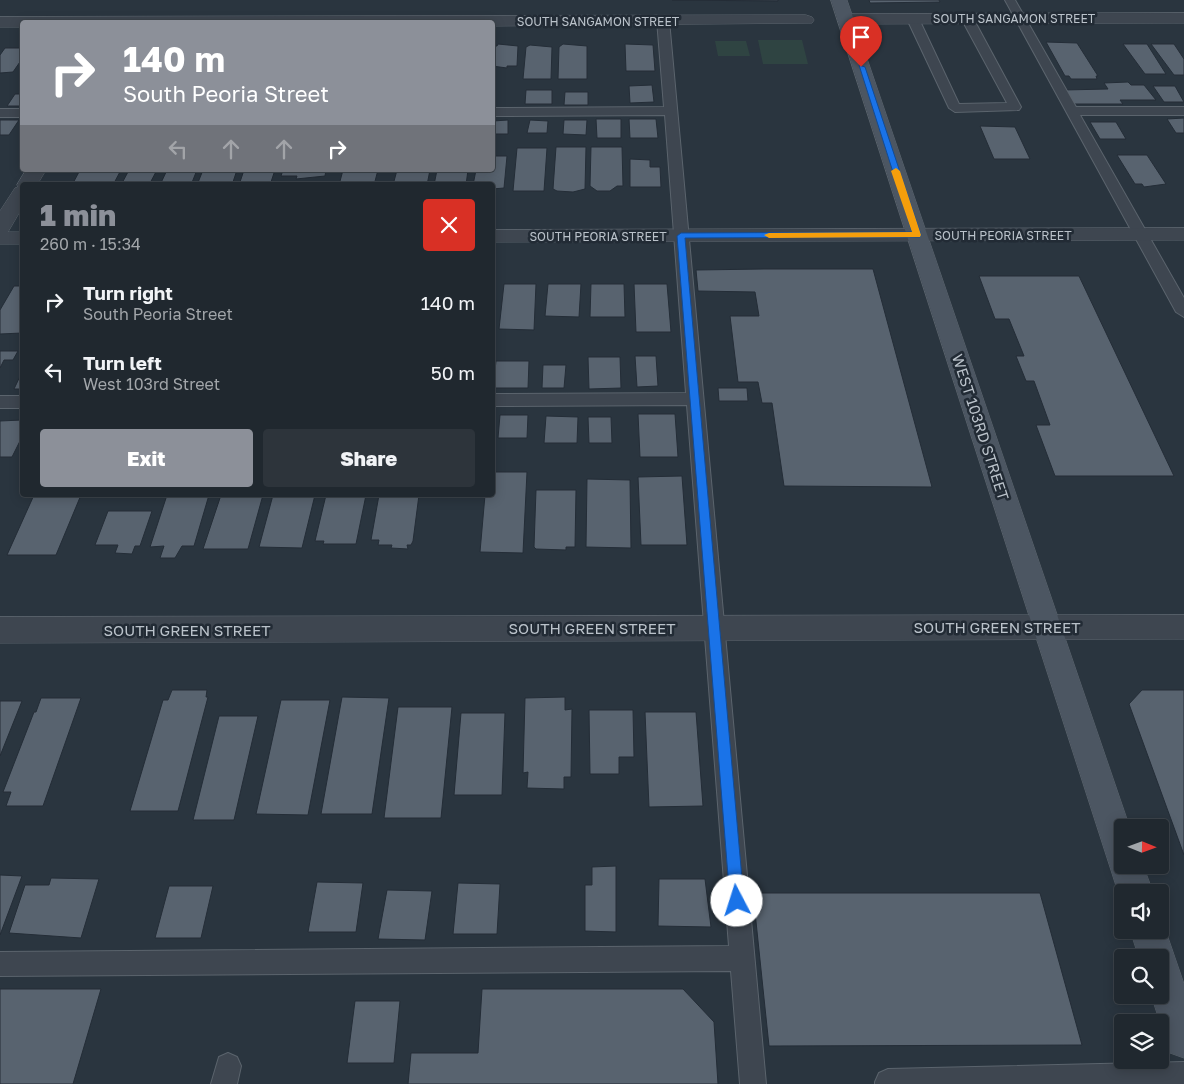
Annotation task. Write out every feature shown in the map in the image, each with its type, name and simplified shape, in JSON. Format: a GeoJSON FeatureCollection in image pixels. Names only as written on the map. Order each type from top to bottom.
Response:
{"type":"FeatureCollection","features":[{"type":"Feature","properties":{"kind":"main road","name":"WEST 103RD STREET"},"geometry":{"type":"LineString","coordinates":[[842,9],[1114,831]]}},
{"type":"Feature","properties":{"kind":"main road"},"geometry":{"type":"LineString","coordinates":[[1169,980],[1184,1040]]}},
{"type":"Feature","properties":{"kind":"street"},"geometry":{"type":"LineString","coordinates":[[129,20],[138,6]]}},
{"type":"Feature","properties":{"kind":"street","name":"SOUTH SANGAMON STREET"},"geometry":{"type":"LineString","coordinates":[[842,9],[913,18],[1184,18]]}},
{"type":"Feature","properties":{"kind":"street","name":"SOUTH SANGAMON STREET"},"geometry":{"type":"LineString","coordinates":[[495,21],[806,20]]}},
{"type":"Feature","properties":{"kind":"street","name":"SOUTH SANGAMON STREET"},"geometry":{"type":"LineString","coordinates":[[0,22],[20,22]]}},
{"type":"Feature","properties":{"kind":"street"},"geometry":{"type":"LineString","coordinates":[[0,228],[20,195]]}},
{"type":"Feature","properties":{"kind":"street","name":"SOUTH PEORIA STREET"},"geometry":{"type":"LineString","coordinates":[[495,236],[1184,234]]}},
{"type":"Feature","properties":{"kind":"street"},"geometry":{"type":"LineString","coordinates":[[0,238],[20,238]]}},
{"type":"Feature","properties":{"kind":"street","name":"SOUTH GREEN STREET"},"geometry":{"type":"LineString","coordinates":[[0,630],[1184,627]]}},
{"type":"Feature","properties":{"kind":"lane"},"geometry":{"type":"LineString","coordinates":[[1010,0],[1184,312]]}},
{"type":"Feature","properties":{"kind":"lane"},"geometry":{"type":"LineString","coordinates":[[913,18],[955,108],[1015,107],[967,18]]}},
{"type":"Feature","properties":{"kind":"lane"},"geometry":{"type":"LineString","coordinates":[[663,20],[752,1084]]}},
{"type":"Feature","properties":{"kind":"lane"},"geometry":{"type":"LineString","coordinates":[[495,112],[670,111]]}},
{"type":"Feature","properties":{"kind":"lane"},"geometry":{"type":"LineString","coordinates":[[1072,111],[1184,111]]}},
{"type":"Feature","properties":{"kind":"lane"},"geometry":{"type":"LineString","coordinates":[[0,113],[20,113]]}},
{"type":"Feature","properties":{"kind":"lane"},"geometry":{"type":"LineString","coordinates":[[495,400],[695,399]]}},
{"type":"Feature","properties":{"kind":"lane"},"geometry":{"type":"LineString","coordinates":[[0,402],[20,402]]}},
{"type":"Feature","properties":{"kind":"lane"},"geometry":{"type":"LineString","coordinates":[[0,964],[742,958]]}},
{"type":"Feature","properties":{"kind":"lane"},"geometry":{"type":"LineString","coordinates":[[889,1084],[888,1082],[1184,1075]]}},
{"type":"Feature","properties":{"kind":"green space"},"geometry":{"type":"Polygon","coordinates":[[[758,40],[802,40],[808,64],[763,64],[758,40]]]}},
{"type":"Feature","properties":{"kind":"green space"},"geometry":{"type":"Polygon","coordinates":[[[715,41],[746,41],[750,56],[718,56],[715,41]]]}},
{"type":"Feature","properties":{"kind":"building"},"geometry":{"type":"Polygon","coordinates":[[[672,0],[778,0],[778,1],[672,0]]]}},
{"type":"Feature","properties":{"kind":"building"},"geometry":{"type":"Polygon","coordinates":[[[869,0],[939,0],[940,2],[870,3],[869,0]]]}},
{"type":"Feature","properties":{"kind":"building"},"geometry":{"type":"Polygon","coordinates":[[[1046,42],[1077,43],[1098,76],[1096,76],[1097,79],[1071,79],[1069,76],[1065,76],[1046,42]]]}},
{"type":"Feature","properties":{"kind":"building"},"geometry":{"type":"Polygon","coordinates":[[[498,44],[518,46],[517,66],[507,66],[507,68],[495,66],[495,46],[498,44]]]}},
{"type":"Feature","properties":{"kind":"building"},"geometry":{"type":"Polygon","coordinates":[[[563,44],[587,46],[587,79],[558,79],[559,47],[563,44]]]}},
{"type":"Feature","properties":{"kind":"building"},"geometry":{"type":"Polygon","coordinates":[[[625,44],[653,45],[655,71],[626,71],[625,44]]]}},
{"type":"Feature","properties":{"kind":"building"},"geometry":{"type":"Polygon","coordinates":[[[1123,44],[1147,44],[1166,74],[1145,74],[1123,44]]]}},
{"type":"Feature","properties":{"kind":"building"},"geometry":{"type":"Polygon","coordinates":[[[1151,44],[1174,44],[1184,59],[1184,75],[1174,75],[1151,44]]]}},
{"type":"Feature","properties":{"kind":"building"},"geometry":{"type":"Polygon","coordinates":[[[530,45],[552,47],[551,79],[523,79],[526,47],[530,45]]]}},
{"type":"Feature","properties":{"kind":"building"},"geometry":{"type":"Polygon","coordinates":[[[5,48],[20,48],[20,62],[13,72],[0,73],[0,55],[5,48]]]}},
{"type":"Feature","properties":{"kind":"building"},"geometry":{"type":"Polygon","coordinates":[[[1128,82],[1131,85],[1144,85],[1156,100],[1120,100],[1123,104],[1074,104],[1064,90],[1108,89],[1104,83],[1128,82]]]}},
{"type":"Feature","properties":{"kind":"building"},"geometry":{"type":"Polygon","coordinates":[[[652,85],[654,102],[630,103],[629,86],[652,85]]]}},
{"type":"Feature","properties":{"kind":"building"},"geometry":{"type":"Polygon","coordinates":[[[1153,86],[1175,86],[1184,102],[1164,102],[1153,86]]]}},
{"type":"Feature","properties":{"kind":"building"},"geometry":{"type":"Polygon","coordinates":[[[526,90],[552,90],[552,104],[525,104],[526,90]]]}},
{"type":"Feature","properties":{"kind":"building"},"geometry":{"type":"Polygon","coordinates":[[[565,92],[588,92],[588,105],[564,105],[565,92]]]}},
{"type":"Feature","properties":{"kind":"building"},"geometry":{"type":"Polygon","coordinates":[[[15,94],[20,94],[20,106],[7,106],[15,94]]]}},
{"type":"Feature","properties":{"kind":"building"},"geometry":{"type":"Polygon","coordinates":[[[1184,118],[1184,133],[1176,133],[1167,119],[1184,118]]]}},
{"type":"Feature","properties":{"kind":"building"},"geometry":{"type":"Polygon","coordinates":[[[596,119],[621,119],[621,138],[597,138],[596,119]]]}},
{"type":"Feature","properties":{"kind":"building"},"geometry":{"type":"Polygon","coordinates":[[[629,119],[656,119],[658,138],[630,138],[629,119]]]}},
{"type":"Feature","properties":{"kind":"building"},"geometry":{"type":"Polygon","coordinates":[[[0,120],[19,120],[9,135],[0,135],[0,120]]]}},
{"type":"Feature","properties":{"kind":"building"},"geometry":{"type":"Polygon","coordinates":[[[508,120],[508,134],[495,134],[495,121],[508,120]]]}},
{"type":"Feature","properties":{"kind":"building"},"geometry":{"type":"Polygon","coordinates":[[[530,120],[548,121],[547,133],[527,133],[530,120]]]}},
{"type":"Feature","properties":{"kind":"building"},"geometry":{"type":"Polygon","coordinates":[[[564,120],[587,120],[586,135],[563,134],[564,120]]]}},
{"type":"Feature","properties":{"kind":"building"},"geometry":{"type":"Polygon","coordinates":[[[1090,122],[1116,122],[1126,139],[1100,139],[1090,122]]]}},
{"type":"Feature","properties":{"kind":"building"},"geometry":{"type":"Polygon","coordinates":[[[980,126],[1015,127],[1030,159],[994,159],[980,126]]]}},
{"type":"Feature","properties":{"kind":"building"},"geometry":{"type":"Polygon","coordinates":[[[556,147],[586,147],[585,189],[573,192],[553,189],[556,147]]]}},
{"type":"Feature","properties":{"kind":"building"},"geometry":{"type":"Polygon","coordinates":[[[591,147],[622,147],[623,186],[617,186],[610,191],[597,191],[590,186],[591,147]]]}},
{"type":"Feature","properties":{"kind":"building"},"geometry":{"type":"Polygon","coordinates":[[[517,148],[547,148],[544,191],[513,191],[517,148]]]}},
{"type":"Feature","properties":{"kind":"building"},"geometry":{"type":"Polygon","coordinates":[[[1117,155],[1147,155],[1166,184],[1144,187],[1142,184],[1135,184],[1117,155]]]}},
{"type":"Feature","properties":{"kind":"building"},"geometry":{"type":"Polygon","coordinates":[[[495,156],[507,156],[504,188],[495,189],[495,182],[474,182],[476,172],[495,172],[495,156]]]}},
{"type":"Feature","properties":{"kind":"building"},"geometry":{"type":"Polygon","coordinates":[[[630,159],[650,160],[650,167],[660,167],[661,187],[630,187],[630,159]]]}},
{"type":"Feature","properties":{"kind":"building"},"geometry":{"type":"Polygon","coordinates":[[[79,172],[120,172],[115,182],[74,182],[79,172]]]}},
{"type":"Feature","properties":{"kind":"building"},"geometry":{"type":"Polygon","coordinates":[[[128,172],[156,172],[151,182],[123,182],[128,172]]]}},
{"type":"Feature","properties":{"kind":"building"},"geometry":{"type":"Polygon","coordinates":[[[166,172],[196,172],[192,182],[161,182],[166,172]]]}},
{"type":"Feature","properties":{"kind":"building"},"geometry":{"type":"Polygon","coordinates":[[[202,172],[236,172],[233,182],[198,182],[202,172]]]}},
{"type":"Feature","properties":{"kind":"building"},"geometry":{"type":"Polygon","coordinates":[[[243,172],[274,172],[271,182],[240,182],[243,172]]]}},
{"type":"Feature","properties":{"kind":"building"},"geometry":{"type":"Polygon","coordinates":[[[282,172],[326,172],[325,176],[296,179],[297,176],[281,176],[282,172]]]}},
{"type":"Feature","properties":{"kind":"building"},"geometry":{"type":"Polygon","coordinates":[[[342,172],[377,172],[375,182],[340,182],[342,172]]]}},
{"type":"Feature","properties":{"kind":"building"},"geometry":{"type":"Polygon","coordinates":[[[396,172],[430,172],[428,182],[394,182],[396,172]]]}},
{"type":"Feature","properties":{"kind":"building"},"geometry":{"type":"Polygon","coordinates":[[[437,172],[468,172],[466,182],[435,182],[437,172]]]}},
{"type":"Feature","properties":{"kind":"building"},"geometry":{"type":"Polygon","coordinates":[[[873,269],[932,487],[784,486],[772,403],[762,403],[758,382],[738,382],[730,316],[759,316],[755,292],[698,291],[696,270],[873,269]]]}},
{"type":"Feature","properties":{"kind":"building"},"geometry":{"type":"Polygon","coordinates":[[[979,276],[1079,276],[1174,476],[1055,476],[1036,425],[1050,425],[1034,381],[1026,381],[1016,356],[1024,356],[1009,319],[995,319],[979,276]]]}},
{"type":"Feature","properties":{"kind":"building"},"geometry":{"type":"Polygon","coordinates":[[[504,284],[536,284],[534,330],[499,329],[504,284]]]}},
{"type":"Feature","properties":{"kind":"building"},"geometry":{"type":"Polygon","coordinates":[[[548,284],[581,284],[579,317],[545,316],[548,284]]]}},
{"type":"Feature","properties":{"kind":"building"},"geometry":{"type":"Polygon","coordinates":[[[591,284],[624,284],[625,317],[590,317],[591,284]]]}},
{"type":"Feature","properties":{"kind":"building"},"geometry":{"type":"Polygon","coordinates":[[[634,284],[667,284],[671,332],[636,332],[634,284]]]}},
{"type":"Feature","properties":{"kind":"building"},"geometry":{"type":"Polygon","coordinates":[[[14,286],[20,286],[20,333],[0,334],[0,310],[14,286]]]}},
{"type":"Feature","properties":{"kind":"building"},"geometry":{"type":"Polygon","coordinates":[[[0,351],[18,351],[13,360],[4,360],[0,368],[0,351]]]}},
{"type":"Feature","properties":{"kind":"building"},"geometry":{"type":"Polygon","coordinates":[[[635,356],[656,356],[658,386],[637,387],[635,356]]]}},
{"type":"Feature","properties":{"kind":"building"},"geometry":{"type":"Polygon","coordinates":[[[588,357],[620,357],[621,388],[589,389],[588,357]]]}},
{"type":"Feature","properties":{"kind":"building"},"geometry":{"type":"Polygon","coordinates":[[[496,361],[529,361],[528,388],[495,388],[496,361]]]}},
{"type":"Feature","properties":{"kind":"building"},"geometry":{"type":"Polygon","coordinates":[[[543,365],[566,365],[564,388],[542,388],[543,365]]]}},
{"type":"Feature","properties":{"kind":"building"},"geometry":{"type":"Polygon","coordinates":[[[20,376],[20,389],[14,389],[20,376]]]}},
{"type":"Feature","properties":{"kind":"building"},"geometry":{"type":"Polygon","coordinates":[[[718,388],[747,388],[748,401],[719,401],[718,388]]]}},
{"type":"Feature","properties":{"kind":"building"},"geometry":{"type":"Polygon","coordinates":[[[638,414],[675,414],[678,457],[640,457],[638,414]]]}},
{"type":"Feature","properties":{"kind":"building"},"geometry":{"type":"Polygon","coordinates":[[[500,415],[528,415],[527,438],[498,438],[500,415]]]}},
{"type":"Feature","properties":{"kind":"building"},"geometry":{"type":"Polygon","coordinates":[[[546,416],[578,417],[577,443],[544,443],[546,416]]]}},
{"type":"Feature","properties":{"kind":"building"},"geometry":{"type":"Polygon","coordinates":[[[588,417],[611,417],[612,443],[589,443],[588,417]]]}},
{"type":"Feature","properties":{"kind":"building"},"geometry":{"type":"Polygon","coordinates":[[[20,420],[20,441],[12,457],[0,457],[0,421],[20,420]]]}},
{"type":"Feature","properties":{"kind":"building"},"geometry":{"type":"Polygon","coordinates":[[[495,472],[527,472],[523,553],[480,552],[485,497],[495,497],[495,472]]]}},
{"type":"Feature","properties":{"kind":"building"},"geometry":{"type":"Polygon","coordinates":[[[682,476],[687,545],[641,545],[638,477],[682,476]]]}},
{"type":"Feature","properties":{"kind":"building"},"geometry":{"type":"Polygon","coordinates":[[[587,479],[630,480],[631,548],[586,547],[587,479]]]}},
{"type":"Feature","properties":{"kind":"building"},"geometry":{"type":"Polygon","coordinates":[[[536,490],[576,490],[575,547],[566,547],[566,550],[536,549],[534,547],[536,490]]]}},
{"type":"Feature","properties":{"kind":"building"},"geometry":{"type":"Polygon","coordinates":[[[33,497],[80,497],[56,555],[7,555],[33,497]]]}},
{"type":"Feature","properties":{"kind":"building"},"geometry":{"type":"Polygon","coordinates":[[[166,497],[208,497],[194,546],[182,546],[175,558],[160,558],[164,546],[150,547],[166,497]]]}},
{"type":"Feature","properties":{"kind":"building"},"geometry":{"type":"Polygon","coordinates":[[[220,497],[262,497],[248,549],[203,549],[220,497]]]}},
{"type":"Feature","properties":{"kind":"building"},"geometry":{"type":"Polygon","coordinates":[[[272,497],[315,497],[302,548],[259,547],[272,497]]]}},
{"type":"Feature","properties":{"kind":"building"},"geometry":{"type":"Polygon","coordinates":[[[326,497],[366,497],[356,544],[323,544],[324,541],[315,541],[326,497]]]}},
{"type":"Feature","properties":{"kind":"building"},"geometry":{"type":"Polygon","coordinates":[[[379,497],[419,497],[413,541],[411,545],[407,545],[408,549],[391,548],[392,545],[378,545],[379,540],[371,540],[379,497]]]}},
{"type":"Feature","properties":{"kind":"building"},"geometry":{"type":"Polygon","coordinates":[[[108,511],[152,511],[140,546],[135,546],[132,554],[115,553],[118,545],[95,545],[108,511]]]}},
{"type":"Feature","properties":{"kind":"building"},"geometry":{"type":"Polygon","coordinates":[[[172,690],[207,690],[206,697],[208,697],[178,811],[130,811],[163,700],[168,700],[172,690]]]}},
{"type":"Feature","properties":{"kind":"building"},"geometry":{"type":"Polygon","coordinates":[[[1142,690],[1184,690],[1184,855],[1129,704],[1142,690]]]}},
{"type":"Feature","properties":{"kind":"building"},"geometry":{"type":"Polygon","coordinates":[[[342,697],[389,698],[372,814],[321,814],[342,697]]]}},
{"type":"Feature","properties":{"kind":"building"},"geometry":{"type":"Polygon","coordinates":[[[565,697],[565,710],[572,709],[571,777],[564,777],[564,789],[527,788],[528,772],[523,773],[525,698],[565,697]]]}},
{"type":"Feature","properties":{"kind":"building"},"geometry":{"type":"Polygon","coordinates":[[[41,698],[81,698],[43,806],[6,806],[11,792],[3,792],[41,698]]]}},
{"type":"Feature","properties":{"kind":"building"},"geometry":{"type":"Polygon","coordinates":[[[281,700],[330,700],[308,815],[256,814],[281,700]]]}},
{"type":"Feature","properties":{"kind":"building"},"geometry":{"type":"Polygon","coordinates":[[[0,701],[22,701],[0,756],[0,701]]]}},
{"type":"Feature","properties":{"kind":"building"},"geometry":{"type":"Polygon","coordinates":[[[398,707],[452,707],[441,818],[384,818],[398,707]]]}},
{"type":"Feature","properties":{"kind":"building"},"geometry":{"type":"Polygon","coordinates":[[[589,710],[633,710],[634,757],[619,757],[619,774],[590,774],[589,710]]]}},
{"type":"Feature","properties":{"kind":"building"},"geometry":{"type":"Polygon","coordinates":[[[645,712],[696,712],[703,806],[649,807],[645,712]]]}},
{"type":"Feature","properties":{"kind":"building"},"geometry":{"type":"Polygon","coordinates":[[[461,713],[505,713],[502,795],[454,795],[461,713]]]}},
{"type":"Feature","properties":{"kind":"building"},"geometry":{"type":"Polygon","coordinates":[[[219,716],[258,716],[234,820],[193,820],[219,716]]]}},
{"type":"Feature","properties":{"kind":"building"},"geometry":{"type":"Polygon","coordinates":[[[616,866],[616,932],[585,931],[585,885],[592,885],[592,867],[616,866]]]}},
{"type":"Feature","properties":{"kind":"building"},"geometry":{"type":"Polygon","coordinates":[[[0,875],[22,876],[0,935],[0,875]]]}},
{"type":"Feature","properties":{"kind":"building"},"geometry":{"type":"Polygon","coordinates":[[[51,878],[99,879],[81,938],[9,933],[25,885],[49,885],[51,878]]]}},
{"type":"Feature","properties":{"kind":"building"},"geometry":{"type":"Polygon","coordinates":[[[659,879],[705,879],[711,927],[658,926],[659,879]]]}},
{"type":"Feature","properties":{"kind":"building"},"geometry":{"type":"Polygon","coordinates":[[[317,882],[363,883],[356,932],[308,932],[317,882]]]}},
{"type":"Feature","properties":{"kind":"building"},"geometry":{"type":"Polygon","coordinates":[[[458,883],[500,884],[497,934],[453,934],[458,883]]]}},
{"type":"Feature","properties":{"kind":"building"},"geometry":{"type":"Polygon","coordinates":[[[169,886],[213,886],[201,938],[155,938],[169,886]]]}},
{"type":"Feature","properties":{"kind":"building"},"geometry":{"type":"Polygon","coordinates":[[[387,890],[432,891],[425,940],[378,939],[387,890]]]}},
{"type":"Feature","properties":{"kind":"building"},"geometry":{"type":"Polygon","coordinates":[[[753,893],[1040,893],[1082,1045],[769,1046],[753,893]]]}},
{"type":"Feature","properties":{"kind":"building"},"geometry":{"type":"Polygon","coordinates":[[[0,989],[101,989],[73,1084],[0,1084],[0,989]]]}},
{"type":"Feature","properties":{"kind":"building"},"geometry":{"type":"Polygon","coordinates":[[[482,989],[683,989],[714,1022],[718,1084],[408,1084],[411,1053],[478,1053],[482,989]]]}},
{"type":"Feature","properties":{"kind":"building"},"geometry":{"type":"Polygon","coordinates":[[[355,1001],[400,1001],[394,1063],[347,1063],[355,1001]]]}},
{"type":"Feature","properties":{"kind":"slow traffic"},"geometry":{"type":"LineString","coordinates":[[769,235],[917,235],[896,171]]}},
{"type":"Feature","properties":{"kind":"route"},"geometry":{"type":"LineString","coordinates":[[737,901],[681,236],[917,235],[861,67]]}}]}
